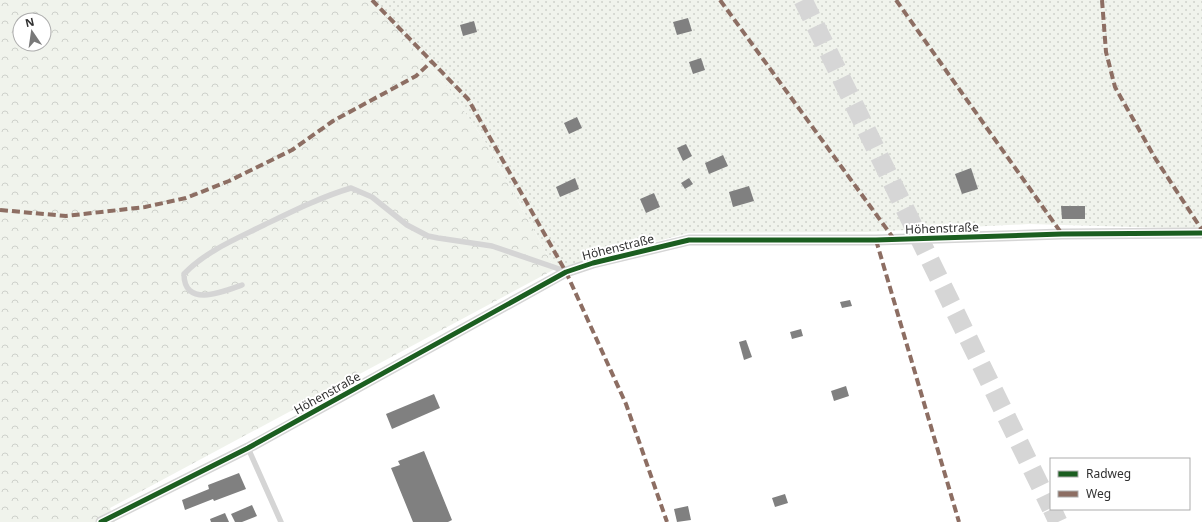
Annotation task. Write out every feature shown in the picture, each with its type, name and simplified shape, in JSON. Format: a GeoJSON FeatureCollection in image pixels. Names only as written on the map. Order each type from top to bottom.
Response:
{"type":"FeatureCollection","features":[{"type":"Feature","properties":{"kind":"street","name":"Höhenstraße"},"geometry":{"type":"LineString","coordinates":[[101,522],[248,448],[566,272],[593,263],[690,240],[876,240],[1062,234],[1202,233]]}},
{"type":"Feature","properties":{"kind":"lane"},"geometry":{"type":"LineString","coordinates":[[242,285],[218,293],[196,295],[189,291],[184,283],[184,274],[194,264],[212,251],[237,238],[328,195],[351,188],[372,197],[406,225],[428,236],[492,246],[566,272]]}},
{"type":"Feature","properties":{"kind":"lane"},"geometry":{"type":"LineString","coordinates":[[248,448],[281,522]]}},
{"type":"Feature","properties":{"kind":"green space"},"geometry":{"type":"Polygon","coordinates":[[[0,0],[370,0],[448,87],[488,146],[555,269],[110,508],[115,522],[0,522],[0,0]]]}},
{"type":"Feature","properties":{"kind":"green space"},"geometry":{"type":"Polygon","coordinates":[[[370,0],[1202,0],[1202,229],[1029,224],[866,232],[688,233],[555,269],[488,146],[448,87],[370,0]]]}},
{"type":"Feature","properties":{"kind":"building"},"geometry":{"type":"Polygon","coordinates":[[[688,18],[692,31],[677,35],[673,22],[688,18]]]}},
{"type":"Feature","properties":{"kind":"building"},"geometry":{"type":"Polygon","coordinates":[[[474,21],[477,32],[463,36],[460,25],[474,21]]]}},
{"type":"Feature","properties":{"kind":"building"},"geometry":{"type":"Polygon","coordinates":[[[701,58],[705,70],[693,74],[689,62],[701,58]]]}},
{"type":"Feature","properties":{"kind":"building"},"geometry":{"type":"Polygon","coordinates":[[[577,117],[582,128],[569,134],[564,123],[577,117]]]}},
{"type":"Feature","properties":{"kind":"building"},"geometry":{"type":"Polygon","coordinates":[[[686,144],[692,156],[683,161],[677,148],[686,144]]]}},
{"type":"Feature","properties":{"kind":"building"},"geometry":{"type":"Polygon","coordinates":[[[723,155],[728,166],[709,174],[705,163],[723,155]]]}},
{"type":"Feature","properties":{"kind":"building"},"geometry":{"type":"Polygon","coordinates":[[[971,168],[978,189],[962,194],[955,174],[971,168]]]}},
{"type":"Feature","properties":{"kind":"building"},"geometry":{"type":"Polygon","coordinates":[[[575,178],[579,189],[560,197],[556,187],[575,178]]]}},
{"type":"Feature","properties":{"kind":"building"},"geometry":{"type":"Polygon","coordinates":[[[689,178],[693,184],[685,189],[681,183],[689,178]]]}},
{"type":"Feature","properties":{"kind":"building"},"geometry":{"type":"Polygon","coordinates":[[[749,186],[754,201],[733,207],[729,192],[749,186]]]}},
{"type":"Feature","properties":{"kind":"building"},"geometry":{"type":"Polygon","coordinates":[[[654,193],[660,207],[646,213],[640,199],[654,193]]]}},
{"type":"Feature","properties":{"kind":"building"},"geometry":{"type":"Polygon","coordinates":[[[1061,206],[1085,206],[1085,219],[1062,219],[1061,206]]]}},
{"type":"Feature","properties":{"kind":"building"},"geometry":{"type":"Polygon","coordinates":[[[850,300],[852,306],[842,308],[840,302],[850,300]]]}},
{"type":"Feature","properties":{"kind":"building"},"geometry":{"type":"Polygon","coordinates":[[[801,329],[803,336],[792,339],[790,332],[801,329]]]}},
{"type":"Feature","properties":{"kind":"building"},"geometry":{"type":"Polygon","coordinates":[[[746,340],[752,357],[744,360],[739,342],[746,340]]]}},
{"type":"Feature","properties":{"kind":"building"},"geometry":{"type":"Polygon","coordinates":[[[846,386],[849,396],[834,401],[831,391],[846,386]]]}},
{"type":"Feature","properties":{"kind":"building"},"geometry":{"type":"Polygon","coordinates":[[[434,394],[440,408],[392,429],[386,414],[434,394]]]}},
{"type":"Feature","properties":{"kind":"building"},"geometry":{"type":"Polygon","coordinates":[[[424,451],[452,520],[448,522],[413,522],[391,468],[400,465],[398,461],[424,451]]]}},
{"type":"Feature","properties":{"kind":"building"},"geometry":{"type":"Polygon","coordinates":[[[239,473],[246,489],[214,501],[213,499],[185,510],[182,500],[209,489],[208,485],[239,473]]]}},
{"type":"Feature","properties":{"kind":"building"},"geometry":{"type":"Polygon","coordinates":[[[785,494],[788,503],[775,507],[772,498],[785,494]]]}},
{"type":"Feature","properties":{"kind":"building"},"geometry":{"type":"Polygon","coordinates":[[[252,505],[257,516],[242,522],[235,522],[231,514],[252,505]]]}},
{"type":"Feature","properties":{"kind":"building"},"geometry":{"type":"Polygon","coordinates":[[[688,506],[691,520],[677,522],[674,509],[688,506]]]}},
{"type":"Feature","properties":{"kind":"building"},"geometry":{"type":"Polygon","coordinates":[[[225,513],[229,522],[211,522],[210,519],[225,513]]]}},
{"type":"Feature","properties":{"kind":"tunnel"},"geometry":{"type":"LineString","coordinates":[[803,0],[1050,506]]}},
{"type":"Feature","properties":{"kind":"tunnel"},"geometry":{"type":"LineString","coordinates":[[1052,510],[1058,522]]}},
{"type":"Feature","properties":{"kind":"marked path"},"geometry":{"type":"LineString","coordinates":[[372,0],[468,99],[566,272],[626,404],[667,522]]}},
{"type":"Feature","properties":{"kind":"marked path"},"geometry":{"type":"LineString","coordinates":[[720,0],[894,239]]}},
{"type":"Feature","properties":{"kind":"marked path"},"geometry":{"type":"LineString","coordinates":[[896,0],[1062,234]]}},
{"type":"Feature","properties":{"kind":"marked path"},"geometry":{"type":"LineString","coordinates":[[1102,0],[1106,52],[1115,87],[1155,158],[1202,230]]}},
{"type":"Feature","properties":{"kind":"marked path"},"geometry":{"type":"LineString","coordinates":[[0,210],[66,216],[145,207],[186,198],[229,181],[292,150],[333,121],[416,76],[431,62]]}},
{"type":"Feature","properties":{"kind":"marked path"},"geometry":{"type":"LineString","coordinates":[[876,240],[959,522]]}},
{"type":"Feature","properties":{"kind":"cycle path"},"geometry":{"type":"LineString","coordinates":[[101,522],[248,448],[566,272],[593,263],[689,240],[876,240],[1062,234],[1202,233]]}}]}
